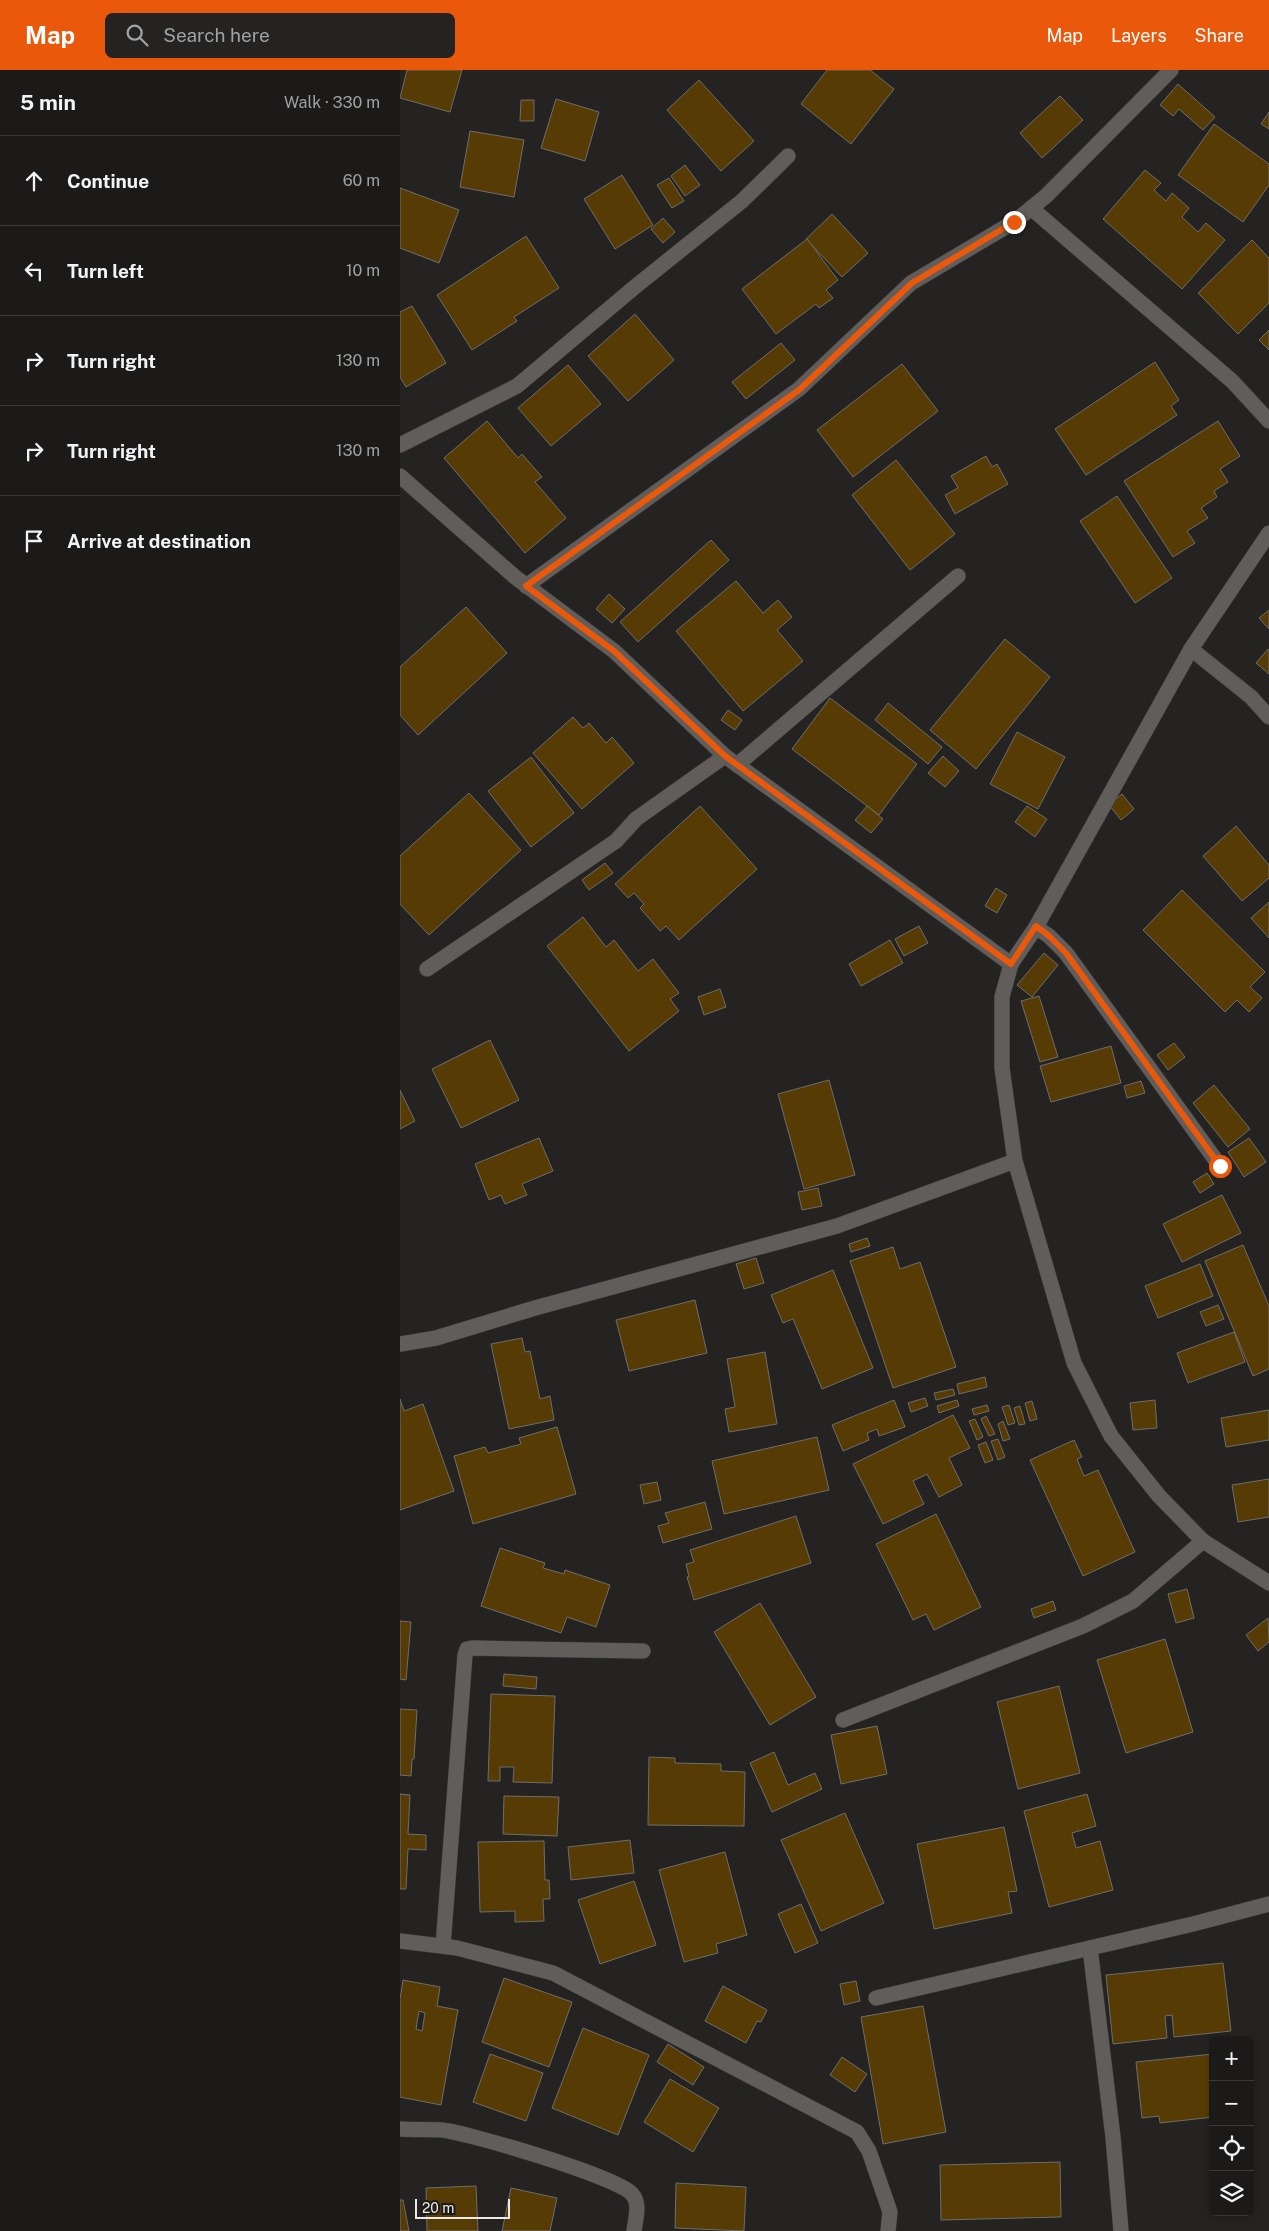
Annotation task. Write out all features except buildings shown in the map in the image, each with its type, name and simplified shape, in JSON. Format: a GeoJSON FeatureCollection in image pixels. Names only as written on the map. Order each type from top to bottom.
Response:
{"type":"FeatureCollection","features":[{"type":"Feature","properties":{"kind":"street"},"geometry":{"type":"LineString","coordinates":[[526,586],[799,390],[912,283],[1014,222],[1031,208],[1171,70]]}},
{"type":"Feature","properties":{"kind":"street"},"geometry":{"type":"LineString","coordinates":[[400,445],[517,386],[636,286],[742,202],[788,156]]}},
{"type":"Feature","properties":{"kind":"street"},"geometry":{"type":"LineString","coordinates":[[1031,208],[1232,381],[1269,421]]}},
{"type":"Feature","properties":{"kind":"street"},"geometry":{"type":"LineString","coordinates":[[400,476],[526,586],[614,651],[731,761],[1011,964]]}},
{"type":"Feature","properties":{"kind":"street"},"geometry":{"type":"LineString","coordinates":[[1269,533],[1191,649],[1036,926],[1011,964],[1002,997],[1002,1068],[1015,1161],[1074,1363],[1111,1436],[1159,1496],[1203,1541],[1269,1582]]}},
{"type":"Feature","properties":{"kind":"street"},"geometry":{"type":"LineString","coordinates":[[427,969],[616,841],[636,819],[731,761],[958,576]]}},
{"type":"Feature","properties":{"kind":"street"},"geometry":{"type":"LineString","coordinates":[[1191,649],[1251,697],[1269,717]]}},
{"type":"Feature","properties":{"kind":"street"},"geometry":{"type":"LineString","coordinates":[[1036,926],[1066,953],[1220,1166]]}},
{"type":"Feature","properties":{"kind":"street"},"geometry":{"type":"LineString","coordinates":[[400,1344],[436,1338],[535,1308],[837,1226],[1015,1161]]}},
{"type":"Feature","properties":{"kind":"street"},"geometry":{"type":"LineString","coordinates":[[843,1720],[1083,1626],[1133,1601],[1203,1541]]}},
{"type":"Feature","properties":{"kind":"street"},"geometry":{"type":"LineString","coordinates":[[443,1946],[465,1655],[467,1649],[644,1651]]}},
{"type":"Feature","properties":{"kind":"street"},"geometry":{"type":"LineString","coordinates":[[876,1998],[1269,1904]]}},
{"type":"Feature","properties":{"kind":"street"},"geometry":{"type":"LineString","coordinates":[[400,1941],[443,1946],[553,1974],[857,2132],[869,2151],[890,2212],[888,2231]]}},
{"type":"Feature","properties":{"kind":"street"},"geometry":{"type":"LineString","coordinates":[[1090,1948],[1113,2137],[1121,2231]]}},
{"type":"Feature","properties":{"kind":"street"},"geometry":{"type":"LineString","coordinates":[[400,2129],[442,2130],[492,2141],[609,2181],[632,2194],[637,2206],[634,2231]]}},
{"type":"Feature","properties":{"kind":"route"},"geometry":{"type":"LineString","coordinates":[[1014,222],[912,283],[799,390],[526,586],[614,651],[725,756],[1011,964],[1036,926],[1049,936],[1066,953],[1220,1166]]}}]}
